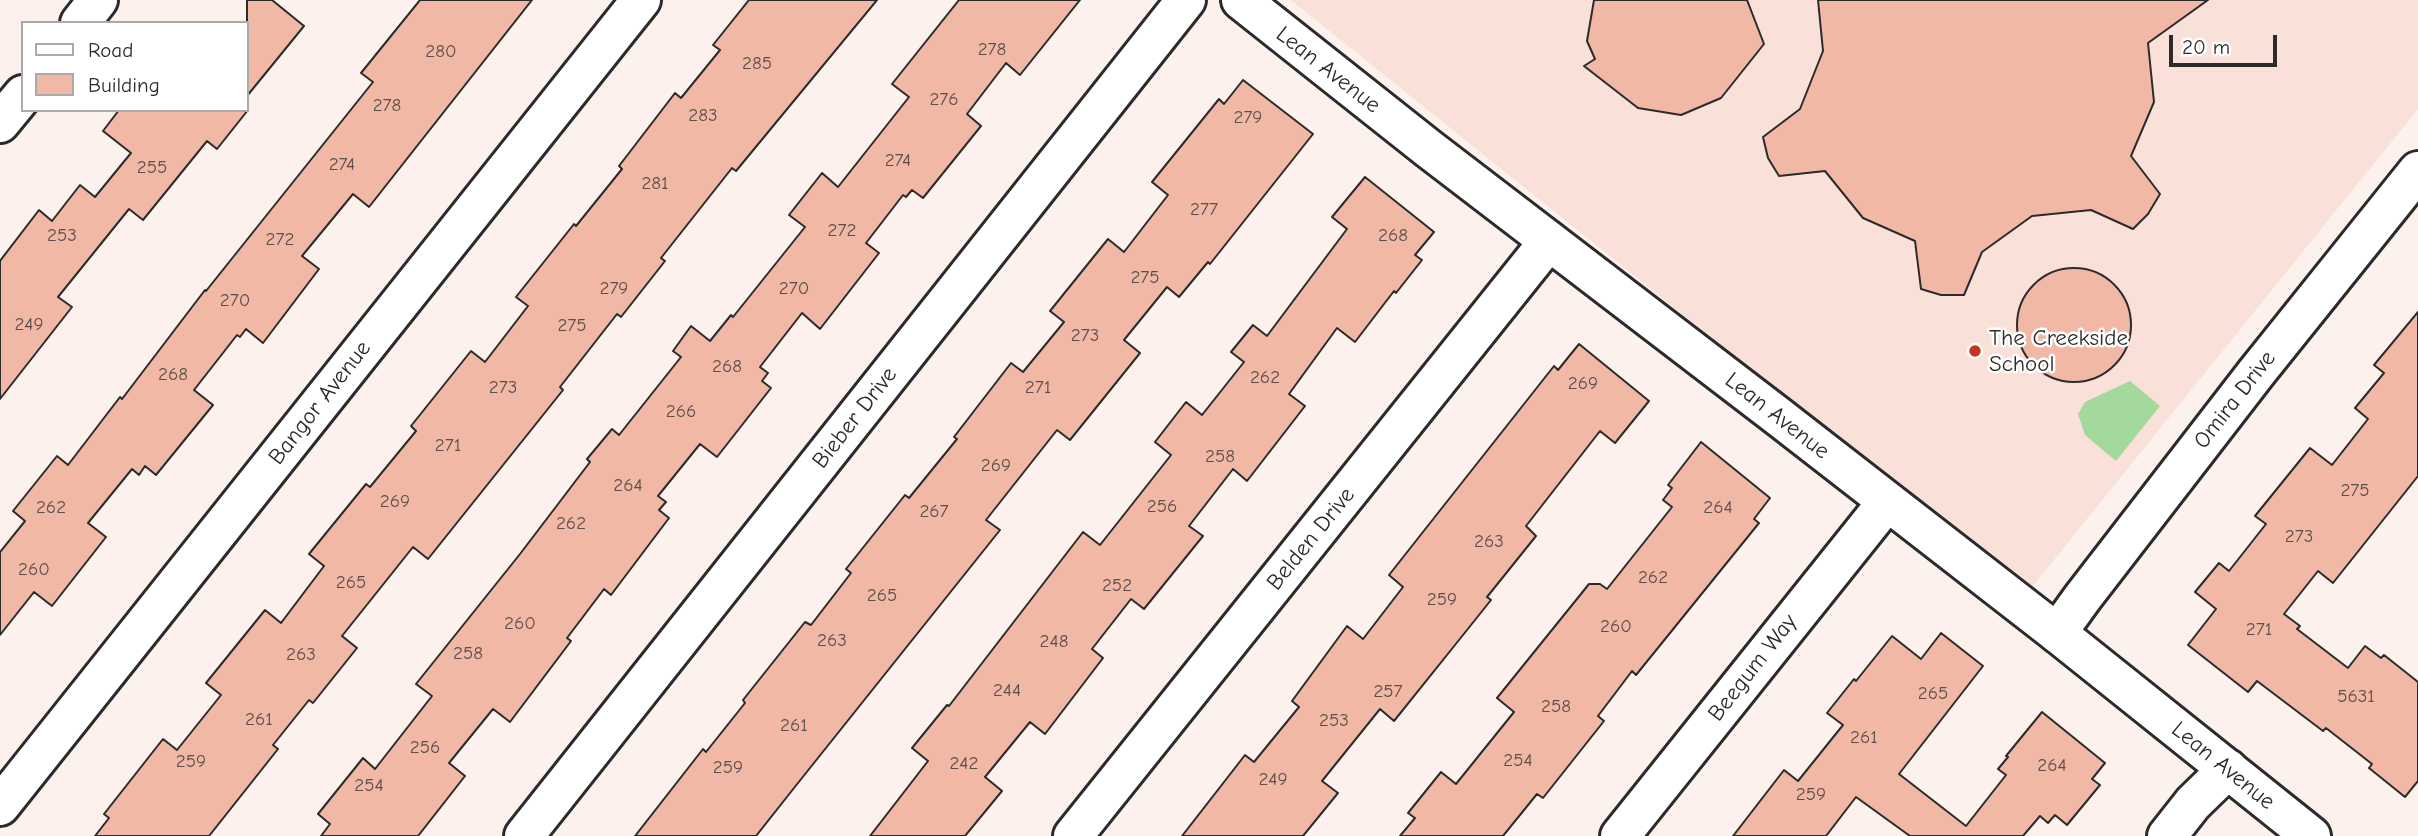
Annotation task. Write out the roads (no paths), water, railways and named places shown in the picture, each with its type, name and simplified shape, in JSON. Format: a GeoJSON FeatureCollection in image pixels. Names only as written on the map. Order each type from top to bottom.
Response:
{"type":"FeatureCollection","features":[{"type":"Feature","properties":{"kind":"street"},"geometry":{"type":"LineString","coordinates":[[82,21],[98,0]]}},
{"type":"Feature","properties":{"kind":"street","name":"Bangor Avenue"},"geometry":{"type":"LineString","coordinates":[[0,806],[641,0]]}},
{"type":"Feature","properties":{"kind":"street","name":"Bieber Drive"},"geometry":{"type":"LineString","coordinates":[[524,836],[1186,0]]}},
{"type":"Feature","properties":{"kind":"street","name":"Lean Avenue"},"geometry":{"type":"LineString","coordinates":[[1241,0],[2057,633],[2311,836]]}},
{"type":"Feature","properties":{"kind":"street"},"geometry":{"type":"LineString","coordinates":[[0,123],[21,97]]}},
{"type":"Feature","properties":{"kind":"street","name":"Omira Drive"},"geometry":{"type":"LineString","coordinates":[[2057,633],[2239,394],[2418,171]]}},
{"type":"Feature","properties":{"kind":"street","name":"Belden Drive"},"geometry":{"type":"LineString","coordinates":[[1073,836],[1549,241]]}},
{"type":"Feature","properties":{"kind":"street","name":"Beegum Way"},"geometry":{"type":"LineString","coordinates":[[1620,836],[1887,502]]}},
{"type":"Feature","properties":{"kind":"street"},"geometry":{"type":"LineString","coordinates":[[2167,836],[2193,803],[2228,769]]}},
{"type":"Feature","properties":{"kind":"place","name":"The Creekside School"},"geometry":{"type":"Point","coordinates":[1975,351]}}]}
